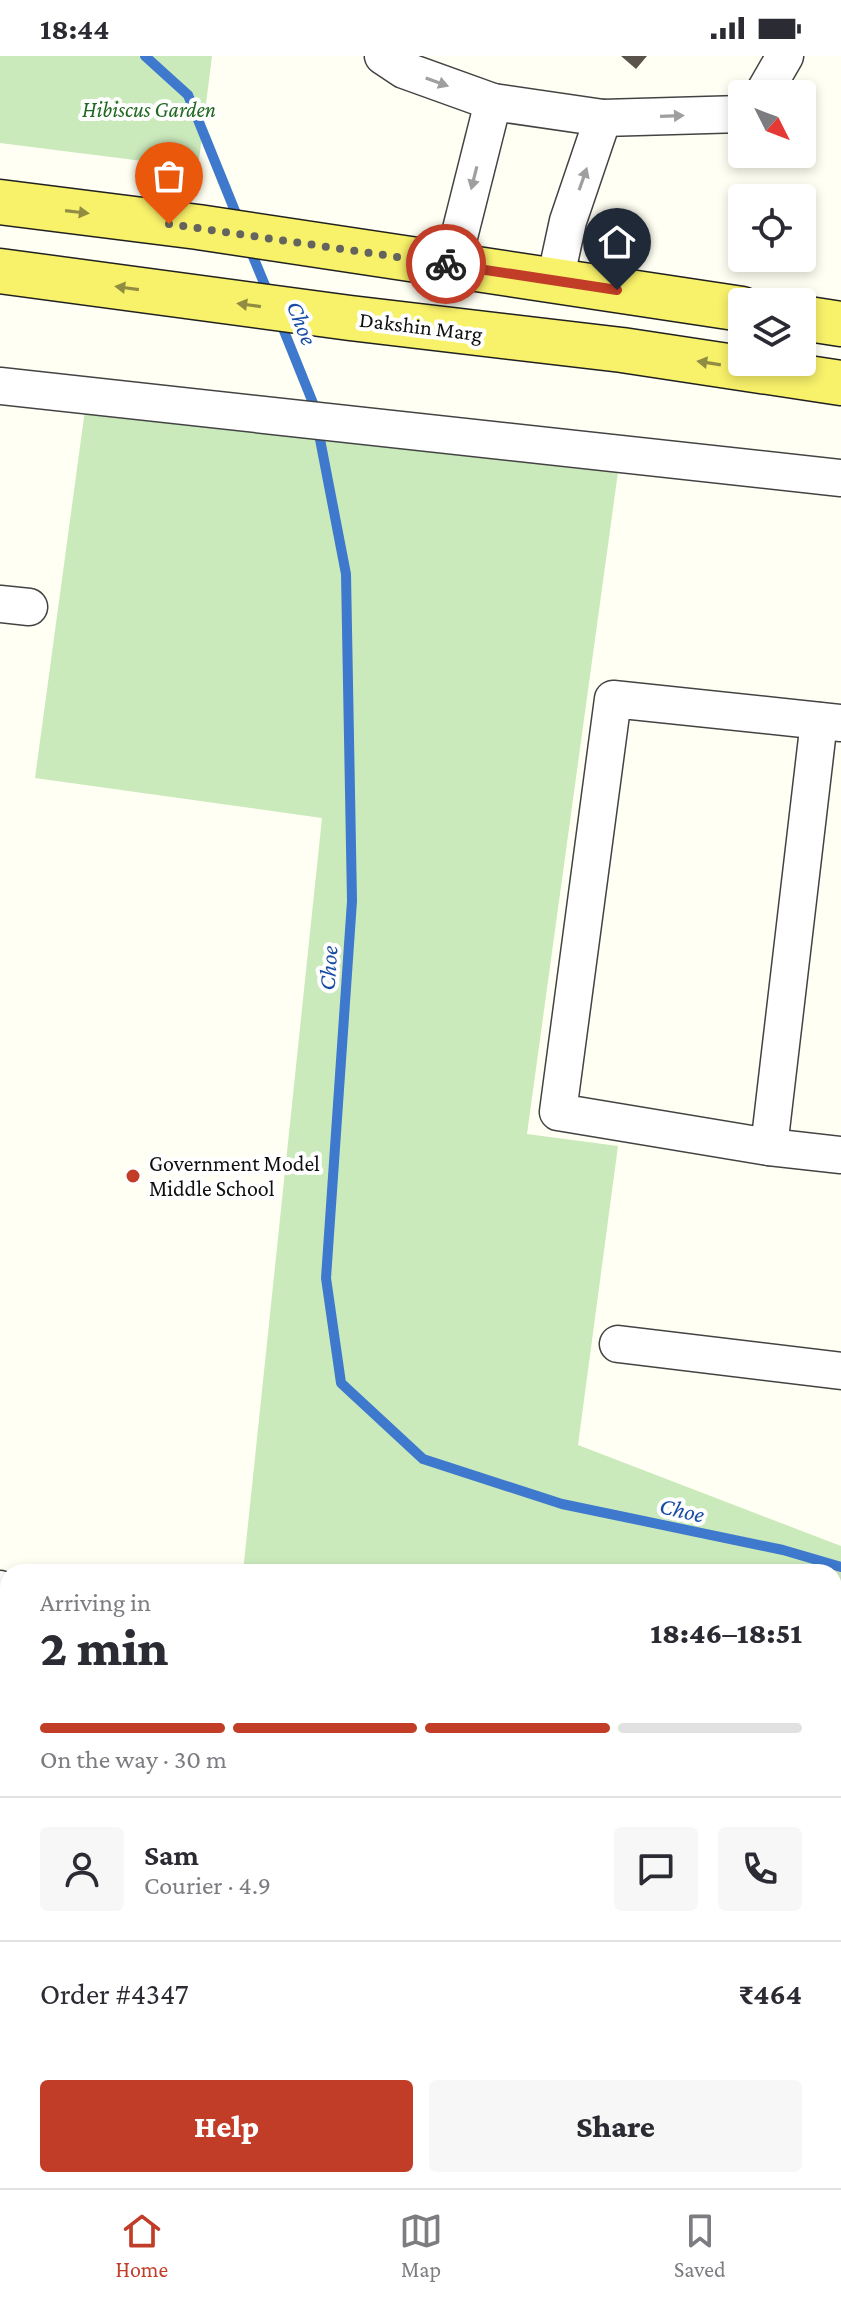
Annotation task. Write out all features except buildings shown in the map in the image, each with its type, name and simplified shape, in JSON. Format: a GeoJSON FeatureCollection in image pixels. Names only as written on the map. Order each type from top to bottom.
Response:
{"type":"FeatureCollection","features":[{"type":"Feature","properties":{"kind":"main road"},"geometry":{"type":"LineString","coordinates":[[0,202],[198,227],[728,307]]}},
{"type":"Feature","properties":{"kind":"main road","name":"Dakshin Marg"},"geometry":{"type":"LineString","coordinates":[[0,271],[350,318],[622,350],[841,383]]}},
{"type":"Feature","properties":{"kind":"main road"},"geometry":{"type":"LineString","coordinates":[[816,320],[841,324]]}},
{"type":"Feature","properties":{"kind":"street"},"geometry":{"type":"LineString","coordinates":[[383,56],[404,70],[493,102],[603,118],[728,114]]}},
{"type":"Feature","properties":{"kind":"street"},"geometry":{"type":"LineString","coordinates":[[771,80],[785,56]]}},
{"type":"Feature","properties":{"kind":"street"},"geometry":{"type":"LineString","coordinates":[[452,265],[493,102]]}},
{"type":"Feature","properties":{"kind":"street"},"geometry":{"type":"LineString","coordinates":[[555,281],[568,221],[603,118]]}},
{"type":"Feature","properties":{"kind":"street"},"geometry":{"type":"LineString","coordinates":[[0,386],[841,478]]}},
{"type":"Feature","properties":{"kind":"street"},"geometry":{"type":"LineString","coordinates":[[769,1147],[830,722],[613,699],[558,1112],[769,1147],[841,1155]]}},
{"type":"Feature","properties":{"kind":"street"},"geometry":{"type":"LineString","coordinates":[[618,1344],[841,1371]]}},
{"type":"Feature","properties":{"kind":"green space","name":"Hibiscus Garden"},"geometry":{"type":"Polygon","coordinates":[[[0,56],[212,56],[198,168],[0,143],[0,56]]]}},
{"type":"Feature","properties":{"kind":"green space"},"geometry":{"type":"Polygon","coordinates":[[[87,395],[619,465],[527,1134],[618,1146],[578,1445],[841,1546],[841,1564],[244,1564],[322,818],[35,778],[87,395]]]}},
{"type":"Feature","properties":{"kind":"waterway","name":"Choe"},"geometry":{"type":"LineString","coordinates":[[145,56],[188,95],[239,221]]}},
{"type":"Feature","properties":{"kind":"waterway","name":"Choe"},"geometry":{"type":"LineString","coordinates":[[249,247],[269,295]]}},
{"type":"Feature","properties":{"kind":"waterway","name":"Choe"},"geometry":{"type":"LineString","coordinates":[[280,321],[313,403],[346,574],[352,901],[326,1278],[341,1383],[423,1459],[562,1504],[783,1550],[831,1564]]}},
{"type":"Feature","properties":{"kind":"way so far"},"geometry":{"type":"LineString","coordinates":[[169,224],[446,264]]}},
{"type":"Feature","properties":{"kind":"place","name":"Government Model Middle School"},"geometry":{"type":"Point","coordinates":[133,1176]}},
{"type":"Feature","properties":{"kind":"route"},"geometry":{"type":"LineString","coordinates":[[446,264],[617,290]]}}]}
